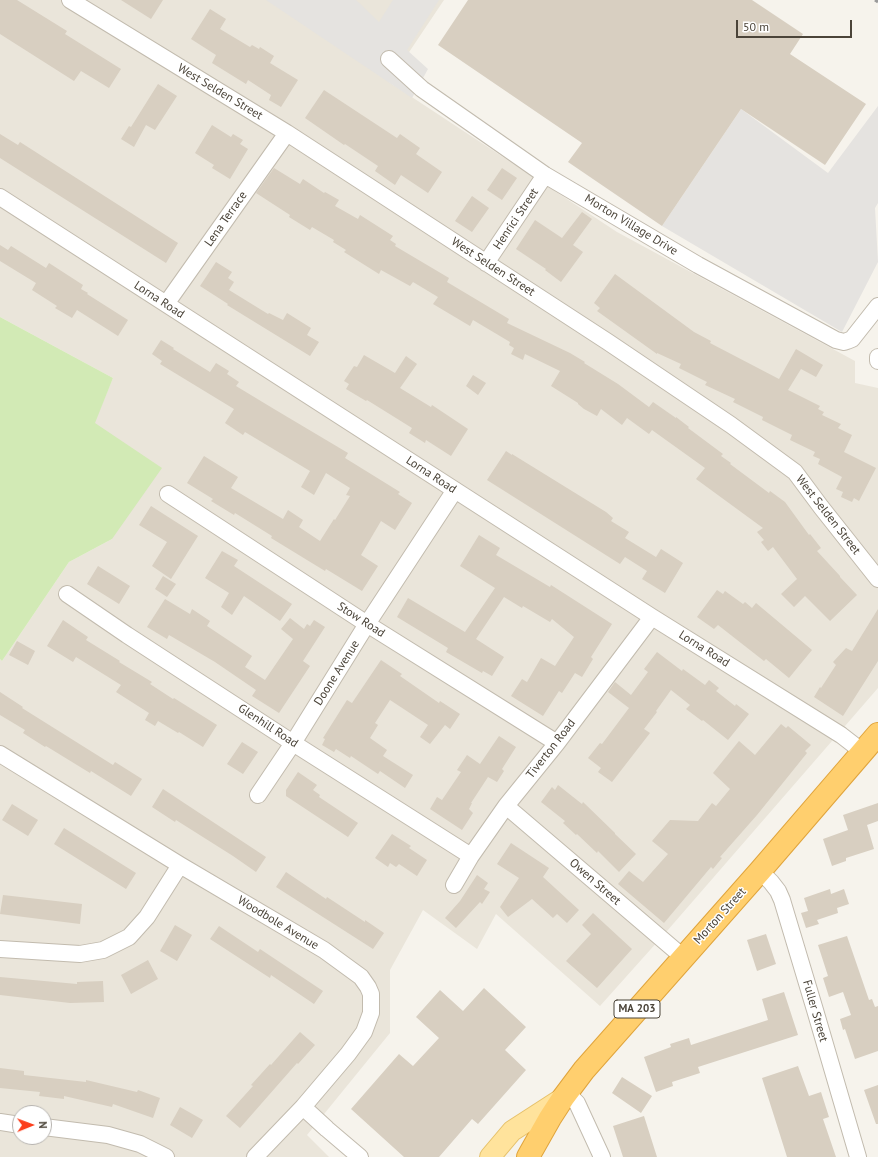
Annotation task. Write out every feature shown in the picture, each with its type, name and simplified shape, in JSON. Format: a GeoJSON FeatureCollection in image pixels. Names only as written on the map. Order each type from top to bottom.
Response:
{"type":"FeatureCollection","features":[{"type":"Feature","properties":{"kind":"highway","name":"Morton Street"},"geometry":{"type":"LineString","coordinates":[[528,1157],[543,1129],[569,1098],[606,1044],[760,871],[878,734]]}},
{"type":"Feature","properties":{"kind":"main road","name":"Morton Street"},"geometry":{"type":"LineString","coordinates":[[490,1157],[512,1131],[569,1098]]}},
{"type":"Feature","properties":{"kind":"street","name":"West Selden Street"},"geometry":{"type":"LineString","coordinates":[[70,0],[287,133],[608,342],[731,425],[795,472],[878,579]]}},
{"type":"Feature","properties":{"kind":"street","name":"Morton Village Drive"},"geometry":{"type":"LineString","coordinates":[[389,60],[422,89],[545,174],[698,265],[836,340],[847,341],[852,338],[878,306]]}},
{"type":"Feature","properties":{"kind":"street","name":"Lena Terrace"},"geometry":{"type":"LineString","coordinates":[[166,304],[287,133]]}},
{"type":"Feature","properties":{"kind":"street","name":"Henrici Street"},"geometry":{"type":"LineString","coordinates":[[486,263],[545,174]]}},
{"type":"Feature","properties":{"kind":"street","name":"Lorna Road"},"geometry":{"type":"LineString","coordinates":[[0,197],[652,617],[841,735],[863,752]]}},
{"type":"Feature","properties":{"kind":"street","name":"Doone Avenue"},"geometry":{"type":"LineString","coordinates":[[258,795],[293,743],[367,624],[455,490]]}},
{"type":"Feature","properties":{"kind":"street","name":"Stow Road"},"geometry":{"type":"LineString","coordinates":[[168,494],[367,624],[557,743]]}},
{"type":"Feature","properties":{"kind":"street","name":"Glenhill Road"},"geometry":{"type":"LineString","coordinates":[[67,594],[126,635],[471,856]]}},
{"type":"Feature","properties":{"kind":"street","name":"Tiverton Road"},"geometry":{"type":"LineString","coordinates":[[454,885],[471,856],[506,806],[557,743],[652,617]]}},
{"type":"Feature","properties":{"kind":"street","name":"Woodbole Avenue"},"geometry":{"type":"LineString","coordinates":[[0,754],[180,865],[324,950],[361,977],[368,987],[371,994],[371,1013],[364,1032],[348,1054],[303,1107],[254,1157]]}},
{"type":"Feature","properties":{"kind":"street","name":"Owen Street"},"geometry":{"type":"LineString","coordinates":[[506,806],[683,957]]}},
{"type":"Feature","properties":{"kind":"street"},"geometry":{"type":"LineString","coordinates":[[0,949],[80,954],[103,950],[129,936],[147,917],[180,865]]}},
{"type":"Feature","properties":{"kind":"street","name":"Fuller Street"},"geometry":{"type":"LineString","coordinates":[[760,871],[778,891],[782,900],[858,1157]]}},
{"type":"Feature","properties":{"kind":"street"},"geometry":{"type":"LineString","coordinates":[[569,1098],[602,1157]]}},
{"type":"Feature","properties":{"kind":"street"},"geometry":{"type":"LineString","coordinates":[[303,1107],[360,1157]]}},
{"type":"Feature","properties":{"kind":"street"},"geometry":{"type":"LineString","coordinates":[[0,1122],[12,1124]]}},
{"type":"Feature","properties":{"kind":"street"},"geometry":{"type":"LineString","coordinates":[[52,1129],[108,1135],[140,1144],[166,1157]]}},
{"type":"Feature","properties":{"kind":"shaded area"},"geometry":{"type":"Polygon","coordinates":[[[0,0],[444,0],[389,82],[617,232],[855,361],[855,383],[878,388],[878,688],[600,1006],[496,914],[477,949],[423,910],[390,970],[390,1033],[307,1135],[329,1157],[0,1157],[0,659],[2,661],[69,562],[112,539],[94,423],[113,378],[0,317],[0,0]]]}},
{"type":"Feature","properties":{"kind":"shaded area"},"geometry":{"type":"Polygon","coordinates":[[[266,0],[356,0],[379,22],[393,0],[439,0],[407,50],[428,69],[412,98],[266,0]]]}},
{"type":"Feature","properties":{"kind":"shaded area"},"geometry":{"type":"Polygon","coordinates":[[[878,106],[878,203],[875,208],[878,262],[842,332],[662,226],[741,109],[828,173],[878,106]]]}},
{"type":"Feature","properties":{"kind":"green space"},"geometry":{"type":"Polygon","coordinates":[[[0,317],[113,378],[95,423],[162,468],[112,539],[69,562],[2,661],[0,659],[0,317]]]}},
{"type":"Feature","properties":{"kind":"building"},"geometry":{"type":"Polygon","coordinates":[[[0,0],[17,0],[67,31],[65,34],[121,69],[109,88],[81,71],[74,81],[0,34],[0,0]]]}},
{"type":"Feature","properties":{"kind":"building"},"geometry":{"type":"Polygon","coordinates":[[[121,0],[163,0],[151,19],[121,0]]]}},
{"type":"Feature","properties":{"kind":"building"},"geometry":{"type":"Polygon","coordinates":[[[468,0],[752,0],[803,34],[790,54],[866,104],[825,165],[741,109],[662,226],[568,162],[582,143],[438,45],[468,0]]]}},
{"type":"Feature","properties":{"kind":"building"},"geometry":{"type":"Polygon","coordinates":[[[210,9],[226,19],[220,29],[250,47],[252,45],[259,49],[260,47],[274,56],[270,63],[298,80],[281,107],[269,100],[271,95],[248,80],[246,84],[212,63],[216,55],[191,39],[210,9]]]}},
{"type":"Feature","properties":{"kind":"building"},"geometry":{"type":"Polygon","coordinates":[[[158,84],[177,96],[155,130],[146,125],[134,147],[121,139],[129,126],[131,127],[158,84]]]}},
{"type":"Feature","properties":{"kind":"building"},"geometry":{"type":"Polygon","coordinates":[[[324,90],[397,138],[400,134],[420,148],[416,154],[442,172],[428,193],[401,175],[395,185],[375,171],[378,166],[305,118],[324,90]]]}},
{"type":"Feature","properties":{"kind":"building"},"geometry":{"type":"Polygon","coordinates":[[[212,125],[231,137],[233,134],[243,140],[240,144],[248,149],[230,179],[212,168],[214,165],[195,153],[212,125]]]}},
{"type":"Feature","properties":{"kind":"building"},"geometry":{"type":"Polygon","coordinates":[[[0,134],[18,145],[20,142],[178,243],[166,263],[0,158],[0,134]]]}},
{"type":"Feature","properties":{"kind":"building"},"geometry":{"type":"Polygon","coordinates":[[[274,168],[300,184],[303,179],[324,193],[325,192],[339,200],[335,206],[358,219],[360,215],[393,236],[390,240],[396,244],[395,246],[449,278],[447,282],[509,319],[507,323],[570,353],[618,384],[649,407],[653,402],[676,417],[689,427],[688,428],[723,454],[721,456],[731,463],[730,464],[769,493],[770,491],[785,502],[809,535],[810,534],[821,548],[817,551],[857,595],[830,621],[805,596],[794,607],[781,594],[797,579],[773,547],[768,551],[761,542],[764,540],[757,532],[763,528],[696,479],[705,468],[652,430],[649,434],[627,418],[622,425],[601,409],[597,416],[584,409],[578,403],[551,386],[560,371],[525,354],[523,360],[511,354],[514,348],[509,345],[510,342],[473,320],[470,326],[433,304],[438,297],[413,282],[410,286],[381,270],[379,274],[344,252],[346,250],[333,242],[334,240],[312,227],[310,230],[289,217],[290,215],[256,193],[274,168]]]}},
{"type":"Feature","properties":{"kind":"building"},"geometry":{"type":"Polygon","coordinates":[[[502,168],[517,178],[502,200],[487,190],[502,168]]]}},
{"type":"Feature","properties":{"kind":"building"},"geometry":{"type":"Polygon","coordinates":[[[472,196],[489,208],[472,232],[455,221],[472,196]]]}},
{"type":"Feature","properties":{"kind":"building"},"geometry":{"type":"Polygon","coordinates":[[[582,212],[592,219],[573,245],[583,252],[561,282],[545,270],[546,269],[516,249],[535,220],[562,238],[582,212]]]}},
{"type":"Feature","properties":{"kind":"building"},"geometry":{"type":"Polygon","coordinates":[[[0,245],[8,250],[11,246],[46,268],[49,263],[83,285],[81,289],[88,293],[87,294],[128,320],[118,336],[77,310],[72,318],[55,308],[57,306],[32,290],[36,283],[0,261],[0,245]]]}},
{"type":"Feature","properties":{"kind":"building"},"geometry":{"type":"Polygon","coordinates":[[[216,262],[232,272],[228,278],[234,282],[229,290],[268,314],[269,313],[283,320],[287,313],[311,328],[307,335],[319,342],[310,356],[227,305],[228,304],[200,286],[216,262]]]}},
{"type":"Feature","properties":{"kind":"building"},"geometry":{"type":"Polygon","coordinates":[[[615,274],[694,332],[711,341],[710,343],[779,379],[796,349],[823,365],[816,377],[801,369],[788,390],[820,406],[818,409],[824,412],[822,415],[841,424],[838,428],[852,435],[844,452],[876,468],[859,501],[854,498],[852,502],[841,497],[843,492],[836,489],[842,477],[818,464],[820,459],[813,456],[815,452],[790,440],[792,435],[762,420],[763,417],[733,402],[735,399],[705,385],[707,382],[679,368],[681,364],[657,354],[597,311],[600,308],[594,303],[615,274]]]}},
{"type":"Feature","properties":{"kind":"building"},"geometry":{"type":"Polygon","coordinates":[[[161,340],[210,372],[216,363],[229,371],[227,374],[239,382],[236,386],[348,453],[345,458],[400,492],[398,494],[412,503],[395,530],[381,521],[361,555],[378,566],[362,591],[326,569],[325,571],[271,538],[272,536],[235,513],[234,515],[211,501],[213,499],[187,483],[204,456],[238,477],[231,488],[283,519],[288,510],[303,520],[299,527],[320,541],[350,496],[346,495],[350,488],[326,473],[314,495],[301,487],[310,471],[245,432],[243,435],[225,423],[234,409],[160,364],[162,361],[152,354],[161,340]]]}},
{"type":"Feature","properties":{"kind":"building"},"geometry":{"type":"Polygon","coordinates":[[[364,355],[395,373],[406,356],[417,364],[400,388],[431,407],[432,405],[468,429],[451,456],[426,440],[425,443],[409,433],[412,428],[367,400],[366,401],[346,389],[349,384],[344,381],[354,366],[357,367],[364,355]]]}},
{"type":"Feature","properties":{"kind":"building"},"geometry":{"type":"Polygon","coordinates":[[[473,375],[486,383],[478,395],[466,386],[473,375]]]}},
{"type":"Feature","properties":{"kind":"building"},"geometry":{"type":"Polygon","coordinates":[[[506,451],[606,512],[613,518],[611,521],[629,532],[625,538],[656,557],[661,549],[683,563],[665,593],[642,579],[647,571],[625,557],[620,564],[487,480],[506,451]]]}},
{"type":"Feature","properties":{"kind":"building"},"geometry":{"type":"Polygon","coordinates":[[[151,506],[198,536],[171,579],[152,566],[167,542],[139,525],[151,506]]]}},
{"type":"Feature","properties":{"kind":"building"},"geometry":{"type":"Polygon","coordinates":[[[479,535],[500,548],[496,555],[550,587],[551,585],[612,624],[591,657],[593,659],[582,677],[575,673],[562,693],[559,691],[543,716],[511,696],[522,679],[527,682],[541,658],[555,666],[574,637],[552,619],[550,622],[504,597],[476,639],[504,657],[492,676],[483,671],[482,673],[446,652],[448,648],[397,617],[408,598],[465,632],[495,588],[460,566],[479,535]]]}},
{"type":"Feature","properties":{"kind":"building"},"geometry":{"type":"Polygon","coordinates":[[[222,551],[238,560],[234,566],[292,604],[280,621],[244,596],[232,615],[221,607],[229,593],[205,578],[222,551]]]}},
{"type":"Feature","properties":{"kind":"building"},"geometry":{"type":"Polygon","coordinates":[[[98,566],[130,586],[119,604],[87,584],[98,566]]]}},
{"type":"Feature","properties":{"kind":"building"},"geometry":{"type":"Polygon","coordinates":[[[163,576],[176,584],[167,597],[155,589],[163,576]]]}},
{"type":"Feature","properties":{"kind":"building"},"geometry":{"type":"Polygon","coordinates":[[[717,590],[723,594],[725,591],[743,604],[745,602],[752,608],[756,603],[812,650],[789,678],[766,659],[764,661],[718,625],[714,629],[697,617],[717,590]]]}},
{"type":"Feature","properties":{"kind":"building"},"geometry":{"type":"Polygon","coordinates":[[[165,599],[190,614],[192,609],[210,621],[207,626],[252,656],[245,667],[265,680],[293,639],[281,629],[290,618],[304,629],[307,624],[310,626],[314,620],[325,627],[303,661],[310,666],[279,713],[252,696],[256,690],[215,662],[169,635],[167,639],[147,627],[165,599]]]}},
{"type":"Feature","properties":{"kind":"building"},"geometry":{"type":"Polygon","coordinates":[[[878,609],[878,661],[843,716],[814,697],[836,665],[833,662],[846,648],[852,651],[878,609]]]}},
{"type":"Feature","properties":{"kind":"building"},"geometry":{"type":"Polygon","coordinates":[[[63,620],[88,637],[86,640],[152,682],[150,684],[217,725],[203,747],[158,721],[155,726],[145,720],[149,713],[116,692],[121,685],[76,657],[73,662],[47,646],[63,620]]]}},
{"type":"Feature","properties":{"kind":"building"},"geometry":{"type":"Polygon","coordinates":[[[17,641],[35,651],[28,665],[9,655],[17,641]]]}},
{"type":"Feature","properties":{"kind":"building"},"geometry":{"type":"Polygon","coordinates":[[[657,652],[682,671],[683,669],[705,685],[709,680],[719,688],[716,691],[735,706],[736,704],[749,714],[728,740],[703,720],[702,721],[686,709],[690,705],[671,690],[644,729],[650,733],[612,782],[598,772],[601,768],[588,758],[600,743],[602,744],[629,708],[608,692],[615,682],[631,695],[648,672],[644,669],[657,652]]]}},
{"type":"Feature","properties":{"kind":"building"},"geometry":{"type":"Polygon","coordinates":[[[381,660],[402,674],[400,676],[439,703],[440,701],[460,714],[450,729],[445,725],[430,744],[420,737],[428,725],[390,700],[375,723],[378,725],[370,738],[387,750],[383,756],[413,775],[405,788],[380,771],[378,774],[351,756],[350,758],[336,749],[334,752],[322,745],[325,739],[323,738],[347,700],[352,703],[381,660]]]}},
{"type":"Feature","properties":{"kind":"building"},"geometry":{"type":"Polygon","coordinates":[[[0,692],[23,707],[22,708],[113,765],[115,762],[142,779],[131,796],[91,771],[90,773],[46,746],[45,747],[23,733],[25,730],[0,715],[0,692]]]}},
{"type":"Feature","properties":{"kind":"building"},"geometry":{"type":"Polygon","coordinates":[[[781,724],[786,728],[788,726],[811,745],[805,751],[807,753],[757,815],[720,857],[722,858],[713,869],[711,867],[664,923],[618,884],[629,871],[643,882],[668,854],[652,841],[670,820],[698,821],[712,803],[716,806],[730,789],[713,773],[739,741],[755,755],[781,724]]]}},
{"type":"Feature","properties":{"kind":"building"},"geometry":{"type":"Polygon","coordinates":[[[499,736],[516,747],[502,769],[504,771],[497,782],[488,777],[471,803],[469,809],[473,813],[462,830],[430,809],[437,797],[442,800],[461,772],[457,770],[467,755],[480,764],[499,736]]]}},
{"type":"Feature","properties":{"kind":"building"},"geometry":{"type":"Polygon","coordinates":[[[242,742],[258,752],[243,774],[227,764],[242,742]]]}},
{"type":"Feature","properties":{"kind":"building"},"geometry":{"type":"Polygon","coordinates":[[[298,772],[317,785],[313,790],[320,795],[319,797],[358,823],[348,837],[286,796],[286,790],[298,772]]]}},
{"type":"Feature","properties":{"kind":"building"},"geometry":{"type":"Polygon","coordinates":[[[558,785],[582,804],[583,802],[636,854],[619,872],[598,851],[597,853],[563,823],[565,821],[541,802],[552,787],[555,790],[558,785]]]}},
{"type":"Feature","properties":{"kind":"building"},"geometry":{"type":"Polygon","coordinates":[[[163,789],[266,857],[256,872],[176,820],[175,822],[152,807],[163,789]]]}},
{"type":"Feature","properties":{"kind":"building"},"geometry":{"type":"Polygon","coordinates":[[[878,803],[878,821],[867,825],[874,849],[846,858],[846,861],[832,866],[823,839],[848,830],[843,815],[878,803]]]}},
{"type":"Feature","properties":{"kind":"building"},"geometry":{"type":"Polygon","coordinates":[[[12,804],[38,820],[28,836],[2,820],[12,804]]]}},
{"type":"Feature","properties":{"kind":"building"},"geometry":{"type":"Polygon","coordinates":[[[64,828],[136,873],[126,889],[54,844],[64,828]]]}},
{"type":"Feature","properties":{"kind":"building"},"geometry":{"type":"Polygon","coordinates":[[[392,834],[411,846],[409,848],[427,860],[417,876],[399,864],[396,867],[390,863],[388,867],[375,858],[392,834]]]}},
{"type":"Feature","properties":{"kind":"building"},"geometry":{"type":"Polygon","coordinates":[[[511,843],[549,868],[543,877],[579,910],[567,923],[557,914],[553,918],[532,899],[508,917],[500,907],[519,878],[497,864],[511,843]]]}},
{"type":"Feature","properties":{"kind":"building"},"geometry":{"type":"Polygon","coordinates":[[[286,872],[326,899],[327,897],[384,933],[373,949],[276,887],[286,872]]]}},
{"type":"Feature","properties":{"kind":"building"},"geometry":{"type":"Polygon","coordinates":[[[477,875],[488,883],[484,889],[490,892],[482,904],[480,902],[456,928],[445,918],[460,901],[477,875]]]}},
{"type":"Feature","properties":{"kind":"building"},"geometry":{"type":"Polygon","coordinates":[[[830,889],[831,894],[844,889],[849,904],[837,908],[838,913],[817,920],[819,924],[806,928],[801,913],[808,911],[804,898],[830,889]]]}},
{"type":"Feature","properties":{"kind":"building"},"geometry":{"type":"Polygon","coordinates":[[[3,895],[82,904],[80,924],[0,914],[3,895]]]}},
{"type":"Feature","properties":{"kind":"building"},"geometry":{"type":"Polygon","coordinates":[[[593,913],[632,949],[597,988],[566,961],[591,934],[582,925],[593,913]]]}},
{"type":"Feature","properties":{"kind":"building"},"geometry":{"type":"Polygon","coordinates":[[[175,925],[192,935],[177,961],[160,951],[175,925]]]}},
{"type":"Feature","properties":{"kind":"building"},"geometry":{"type":"Polygon","coordinates":[[[219,926],[258,952],[260,949],[323,991],[314,1004],[271,975],[270,978],[210,939],[219,926]]]}},
{"type":"Feature","properties":{"kind":"building"},"geometry":{"type":"Polygon","coordinates":[[[766,934],[776,964],[757,971],[747,940],[766,934]]]}},
{"type":"Feature","properties":{"kind":"building"},"geometry":{"type":"Polygon","coordinates":[[[847,936],[869,1000],[872,999],[875,1007],[878,1006],[878,1051],[855,1059],[840,1019],[851,1015],[843,992],[829,997],[823,978],[828,976],[818,945],[847,936]]]}},
{"type":"Feature","properties":{"kind":"building"},"geometry":{"type":"Polygon","coordinates":[[[148,960],[158,979],[131,994],[121,975],[148,960]]]}},
{"type":"Feature","properties":{"kind":"building"},"geometry":{"type":"Polygon","coordinates":[[[0,977],[77,984],[77,982],[103,981],[104,1002],[70,1003],[0,995],[0,977]]]}},
{"type":"Feature","properties":{"kind":"building"},"geometry":{"type":"Polygon","coordinates":[[[484,988],[526,1027],[505,1050],[526,1070],[478,1124],[472,1119],[439,1157],[404,1157],[351,1109],[399,1054],[413,1066],[439,1038],[416,1017],[440,990],[463,1011],[484,988]]]}},
{"type":"Feature","properties":{"kind":"building"},"geometry":{"type":"Polygon","coordinates":[[[784,992],[798,1035],[698,1067],[700,1073],[672,1082],[673,1086],[656,1092],[644,1057],[671,1047],[670,1044],[689,1038],[691,1045],[768,1020],[762,999],[784,992]]]}},
{"type":"Feature","properties":{"kind":"building"},"geometry":{"type":"Polygon","coordinates":[[[300,1032],[315,1045],[298,1064],[297,1063],[240,1128],[226,1116],[253,1086],[251,1085],[300,1032]]]}},
{"type":"Feature","properties":{"kind":"building"},"geometry":{"type":"Polygon","coordinates":[[[798,1066],[809,1096],[821,1092],[829,1117],[823,1119],[836,1157],[787,1157],[762,1078],[798,1066]]]}},
{"type":"Feature","properties":{"kind":"building"},"geometry":{"type":"Polygon","coordinates":[[[0,1068],[24,1071],[24,1075],[86,1082],[86,1080],[137,1092],[138,1090],[160,1098],[153,1118],[113,1104],[112,1107],[64,1096],[64,1099],[39,1096],[40,1092],[0,1088],[0,1068]]]}},
{"type":"Feature","properties":{"kind":"building"},"geometry":{"type":"Polygon","coordinates":[[[622,1077],[652,1096],[641,1113],[612,1093],[622,1077]]]}},
{"type":"Feature","properties":{"kind":"building"},"geometry":{"type":"Polygon","coordinates":[[[878,1085],[878,1124],[876,1124],[864,1090],[878,1085]]]}},
{"type":"Feature","properties":{"kind":"building"},"geometry":{"type":"Polygon","coordinates":[[[180,1107],[203,1120],[192,1138],[170,1125],[180,1107]]]}},
{"type":"Feature","properties":{"kind":"building"},"geometry":{"type":"Polygon","coordinates":[[[644,1116],[657,1157],[623,1157],[613,1126],[644,1116]]]}}]}
